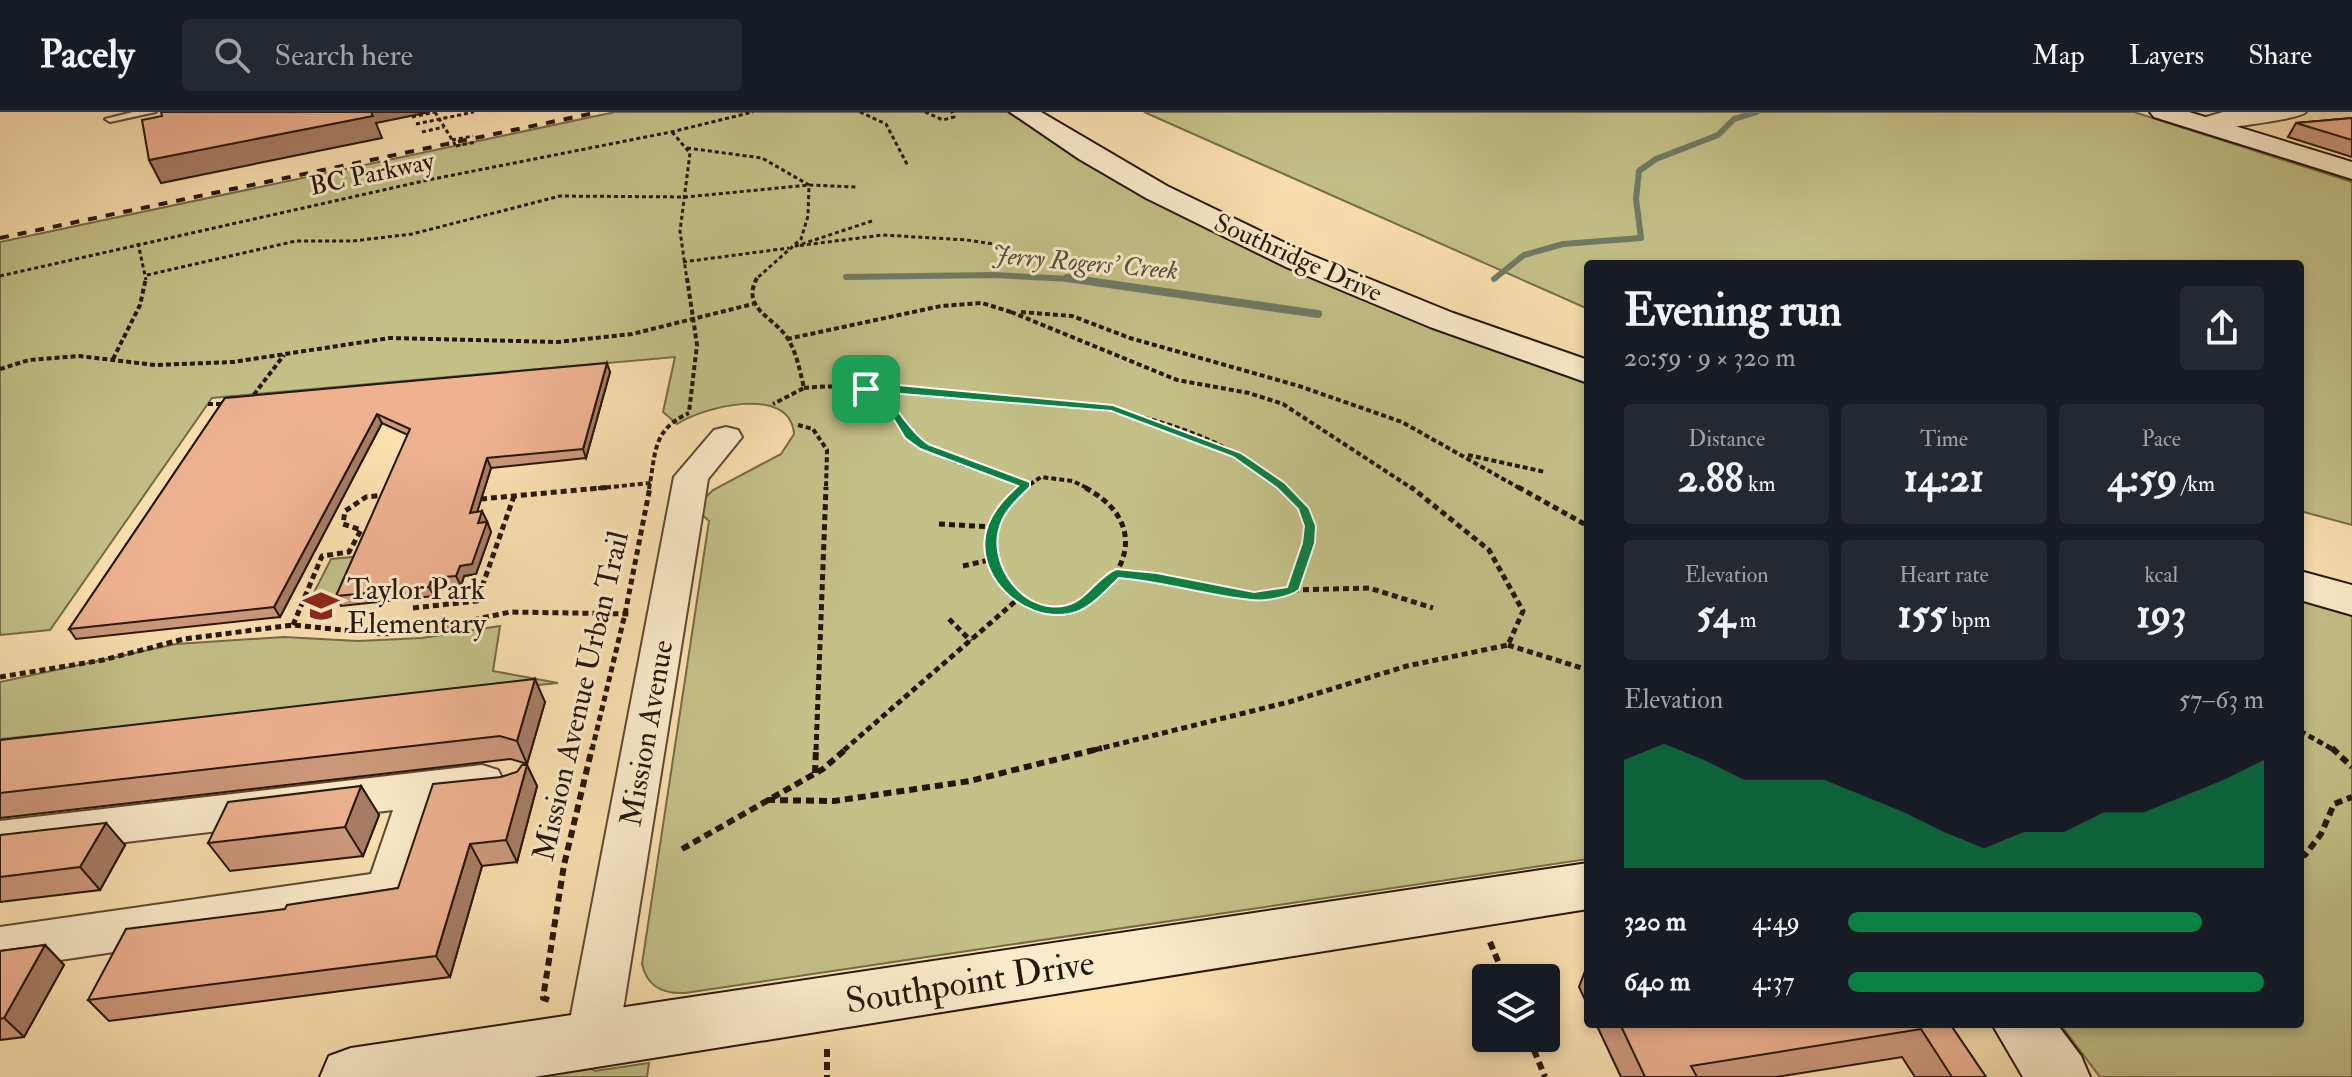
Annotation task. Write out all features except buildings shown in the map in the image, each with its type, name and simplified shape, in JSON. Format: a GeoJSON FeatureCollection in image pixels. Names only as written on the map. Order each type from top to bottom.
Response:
{"type":"FeatureCollection","features":[{"type":"Feature","properties":{"kind":"main road","name":"Southridge Drive"},"geometry":{"type":"LineString","coordinates":[[1023,112],[1102,163],[1254,240],[1407,307],[1584,371]]}},
{"type":"Feature","properties":{"kind":"main road","name":"Southridge Drive"},"geometry":{"type":"LineString","coordinates":[[1066,112],[1160,170],[1261,219],[1530,329],[1584,346]]}},
{"type":"Feature","properties":{"kind":"main road"},"geometry":{"type":"LineString","coordinates":[[2163,112],[2352,171]]}},
{"type":"Feature","properties":{"kind":"main road"},"geometry":{"type":"LineString","coordinates":[[2304,556],[2352,569]]}},
{"type":"Feature","properties":{"kind":"main road"},"geometry":{"type":"LineString","coordinates":[[2304,586],[2352,600]]}},
{"type":"Feature","properties":{"kind":"main road","name":"Southpoint Drive"},"geometry":{"type":"LineString","coordinates":[[351,1077],[570,1020],[1584,887]]}},
{"type":"Feature","properties":{"kind":"main road"},"geometry":{"type":"LineString","coordinates":[[2025,1028],[2059,1077]]}},
{"type":"Feature","properties":{"kind":"street"},"geometry":{"type":"LineString","coordinates":[[2204,125],[2223,119],[2295,112]]}},
{"type":"Feature","properties":{"kind":"street","name":"Mission Avenue"},"geometry":{"type":"LineString","coordinates":[[570,1020],[669,611],[691,477],[726,437]]}},
{"type":"Feature","properties":{"kind":"street"},"geometry":{"type":"LineString","coordinates":[[0,839],[511,779]]}},
{"type":"Feature","properties":{"kind":"street"},"geometry":{"type":"LineString","coordinates":[[0,948],[389,891],[423,788]]}},
{"type":"Feature","properties":{"kind":"lane"},"geometry":{"type":"LineString","coordinates":[[110,119],[151,112]]}},
{"type":"Feature","properties":{"kind":"path"},"geometry":{"type":"LineString","coordinates":[[412,117],[435,112],[456,146],[476,142]]}},
{"type":"Feature","properties":{"kind":"path"},"geometry":{"type":"LineString","coordinates":[[416,124],[474,112]]}},
{"type":"Feature","properties":{"kind":"path","name":"BC Parkway"},"geometry":{"type":"LineString","coordinates":[[0,276],[138,243],[428,180],[671,132],[753,112]]}},
{"type":"Feature","properties":{"kind":"path"},"geometry":{"type":"LineString","coordinates":[[860,112],[886,124],[908,166]]}},
{"type":"Feature","properties":{"kind":"path"},"geometry":{"type":"LineString","coordinates":[[925,112],[940,120],[949,120],[954,117],[952,112]]}},
{"type":"Feature","properties":{"kind":"path"},"geometry":{"type":"LineString","coordinates":[[422,132],[444,127]]}},
{"type":"Feature","properties":{"kind":"path"},"geometry":{"type":"LineString","coordinates":[[671,132],[690,153],[680,231],[694,318]]}},
{"type":"Feature","properties":{"kind":"path"},"geometry":{"type":"LineString","coordinates":[[452,140],[473,136]]}},
{"type":"Feature","properties":{"kind":"path"},"geometry":{"type":"LineString","coordinates":[[687,148],[762,158],[809,185]]}},
{"type":"Feature","properties":{"kind":"path"},"geometry":{"type":"LineString","coordinates":[[796,246],[805,230],[809,185]]}},
{"type":"Feature","properties":{"kind":"path"},"geometry":{"type":"LineString","coordinates":[[147,275],[302,243],[412,234],[560,196],[686,197],[809,185],[856,187]]}},
{"type":"Feature","properties":{"kind":"path"},"geometry":{"type":"LineString","coordinates":[[683,262],[790,248],[872,221]]}},
{"type":"Feature","properties":{"kind":"path"},"geometry":{"type":"LineString","coordinates":[[796,246],[883,235],[967,240],[1013,247]]}},
{"type":"Feature","properties":{"kind":"path"},"geometry":{"type":"LineString","coordinates":[[113,359],[140,305],[147,275],[138,243]]}},
{"type":"Feature","properties":{"kind":"path"},"geometry":{"type":"LineString","coordinates":[[790,248],[763,270],[751,289],[753,304],[795,351],[804,388]]}},
{"type":"Feature","properties":{"kind":"path"},"geometry":{"type":"LineString","coordinates":[[787,339],[941,306],[982,303],[1177,380],[1249,393],[1283,404],[1410,486],[1489,550],[1523,611],[1508,645]]}},
{"type":"Feature","properties":{"kind":"path"},"geometry":{"type":"LineString","coordinates":[[0,369],[54,357],[113,359],[155,365],[196,364],[390,338],[558,342],[632,334],[753,304]]}},
{"type":"Feature","properties":{"kind":"path"},"geometry":{"type":"LineString","coordinates":[[1011,312],[1072,316],[1130,338],[1299,386],[1402,422],[1584,524]]}},
{"type":"Feature","properties":{"kind":"path","name":"Mission Avenue Urban Trail"},"geometry":{"type":"LineString","coordinates":[[570,1020],[543,998],[564,865],[625,614],[660,433],[672,421],[689,413],[697,345],[694,318]]}},
{"type":"Feature","properties":{"kind":"path"},"geometry":{"type":"LineString","coordinates":[[249,402],[285,354]]}},
{"type":"Feature","properties":{"kind":"path"},"geometry":{"type":"LineString","coordinates":[[773,404],[804,388],[829,385],[898,388],[1113,408],[1237,455],[1271,477],[1303,508],[1310,526],[1308,543],[1293,590]]}},
{"type":"Feature","properties":{"kind":"path"},"geometry":{"type":"LineString","coordinates":[[866,389],[892,408],[909,436],[924,446],[1025,485]]}},
{"type":"Feature","properties":{"kind":"path"},"geometry":{"type":"LineString","coordinates":[[208,404],[264,401]]}},
{"type":"Feature","properties":{"kind":"path"},"geometry":{"type":"LineString","coordinates":[[220,417],[228,404]]}},
{"type":"Feature","properties":{"kind":"path"},"geometry":{"type":"LineString","coordinates":[[798,425],[812,426],[817,430],[827,450],[815,774]]}},
{"type":"Feature","properties":{"kind":"path"},"geometry":{"type":"LineString","coordinates":[[1463,454],[1545,472]]}},
{"type":"Feature","properties":{"kind":"path"},"geometry":{"type":"LineString","coordinates":[[1041,477],[1062,477],[1079,483],[1103,498],[1122,525],[1126,540],[1125,558],[1116,573],[1086,601],[1068,610],[1048,609],[1018,599],[1003,581],[993,559],[993,527],[1003,507],[1025,485],[1041,477]]}},
{"type":"Feature","properties":{"kind":"path"},"geometry":{"type":"LineString","coordinates":[[481,499],[651,483]]}},
{"type":"Feature","properties":{"kind":"path"},"geometry":{"type":"LineString","coordinates":[[372,526],[361,530],[343,524],[345,511],[352,503],[366,497],[386,495],[396,498]]}},
{"type":"Feature","properties":{"kind":"path"},"geometry":{"type":"LineString","coordinates":[[413,608],[477,601],[514,496]]}},
{"type":"Feature","properties":{"kind":"path"},"geometry":{"type":"LineString","coordinates":[[939,524],[993,527]]}},
{"type":"Feature","properties":{"kind":"path"},"geometry":{"type":"LineString","coordinates":[[293,625],[322,556],[349,552],[361,530]]}},
{"type":"Feature","properties":{"kind":"path"},"geometry":{"type":"LineString","coordinates":[[963,566],[993,559]]}},
{"type":"Feature","properties":{"kind":"path"},"geometry":{"type":"LineString","coordinates":[[1116,573],[1254,597],[1293,590],[1369,588],[1433,608]]}},
{"type":"Feature","properties":{"kind":"path"},"geometry":{"type":"LineString","coordinates":[[682,849],[815,774],[1018,599]]}},
{"type":"Feature","properties":{"kind":"path"},"geometry":{"type":"LineString","coordinates":[[0,677],[103,660],[184,639],[293,625],[383,634],[422,631],[510,612],[625,614],[669,611]]}},
{"type":"Feature","properties":{"kind":"path"},"geometry":{"type":"LineString","coordinates":[[949,619],[971,641]]}},
{"type":"Feature","properties":{"kind":"path"},"geometry":{"type":"LineString","coordinates":[[767,800],[834,801],[970,781],[1289,702],[1407,666],[1508,645],[1584,669]]}},
{"type":"Feature","properties":{"kind":"path"},"geometry":{"type":"LineString","coordinates":[[2304,733],[2333,749],[2352,767]]}},
{"type":"Feature","properties":{"kind":"path"},"geometry":{"type":"LineString","coordinates":[[2304,855],[2321,834],[2334,804],[2352,797]]}},
{"type":"Feature","properties":{"kind":"path"},"geometry":{"type":"LineString","coordinates":[[1490,942],[1499,964]]}},
{"type":"Feature","properties":{"kind":"path"},"geometry":{"type":"LineString","coordinates":[[827,1049],[827,1077]]}},
{"type":"Feature","properties":{"kind":"path"},"geometry":{"type":"LineString","coordinates":[[1535,1052],[1545,1077]]}},
{"type":"Feature","properties":{"kind":"shaded area"},"geometry":{"type":"Polygon","coordinates":[[[615,112],[1007,112],[1105,173],[1481,344],[1584,382],[1584,860],[685,993],[657,988],[644,972],[642,964],[709,521],[699,512],[705,498],[713,490],[781,454],[794,434],[789,419],[778,409],[762,404],[744,404],[706,411],[677,424],[663,412],[675,357],[212,398],[50,630],[0,635],[0,242],[615,112]]]}},
{"type":"Feature","properties":{"kind":"shaded area"},"geometry":{"type":"Polygon","coordinates":[[[1144,112],[2134,112],[2352,182],[2352,525],[2304,512],[2304,260],[1584,260],[1584,307],[1144,112]]]}},
{"type":"Feature","properties":{"kind":"shaded area"},"geometry":{"type":"Polygon","coordinates":[[[363,556],[344,601],[308,604],[331,559],[363,556]]]}},
{"type":"Feature","properties":{"kind":"shaded area"},"geometry":{"type":"Polygon","coordinates":[[[2304,598],[2352,612],[2352,1077],[2100,1077],[2063,1028],[2304,1028],[2304,598]]]}},
{"type":"Feature","properties":{"kind":"shaded area"},"geometry":{"type":"Polygon","coordinates":[[[500,626],[493,671],[558,683],[0,739],[0,682],[176,644],[284,637],[358,641],[422,638],[500,626]]]}},
{"type":"Feature","properties":{"kind":"shaded area"},"geometry":{"type":"Polygon","coordinates":[[[579,1063],[595,1071],[649,1063],[647,1077],[484,1077],[579,1063]]]}},
{"type":"Feature","properties":{"kind":"waterway","name":"Jerry Rogers' Creek"},"geometry":{"type":"LineString","coordinates":[[1494,279],[1524,255],[1563,244],[1641,238],[1636,199],[1639,171],[1656,159],[1718,135],[1734,119],[1757,112]]}},
{"type":"Feature","properties":{"kind":"waterway","name":"Jerry Rogers' Creek"},"geometry":{"type":"LineString","coordinates":[[846,277],[994,275],[1076,279]]}},
{"type":"Feature","properties":{"kind":"waterway","name":"Jerry Rogers' Creek"},"geometry":{"type":"LineString","coordinates":[[1067,278],[1076,279]]}},
{"type":"Feature","properties":{"kind":"waterway","name":"Jerry Rogers' Creek"},"geometry":{"type":"LineString","coordinates":[[1076,279],[1090,280]]}},
{"type":"Feature","properties":{"kind":"waterway","name":"Jerry Rogers' Creek"},"geometry":{"type":"LineString","coordinates":[[1076,279],[1318,314]]}},
{"type":"Feature","properties":{"kind":"railway"},"geometry":{"type":"LineString","coordinates":[[0,238],[599,112]]}},
{"type":"Feature","properties":{"kind":"place","name":"Taylor Park Elementary"},"geometry":{"type":"Point","coordinates":[321,606]}},
{"type":"Feature","properties":{"kind":"route"},"geometry":{"type":"LineString","coordinates":[[898,388],[1113,408],[1178,430],[1237,455],[1261,469],[1303,508],[1310,526],[1308,543],[1293,590],[1254,597],[1202,585],[1116,573],[1086,601],[1068,610],[1048,609],[1018,599],[1003,581],[993,559],[991,542],[993,527],[1003,507],[1025,485],[924,446],[909,436],[892,408],[866,389],[898,388]]}}]}
